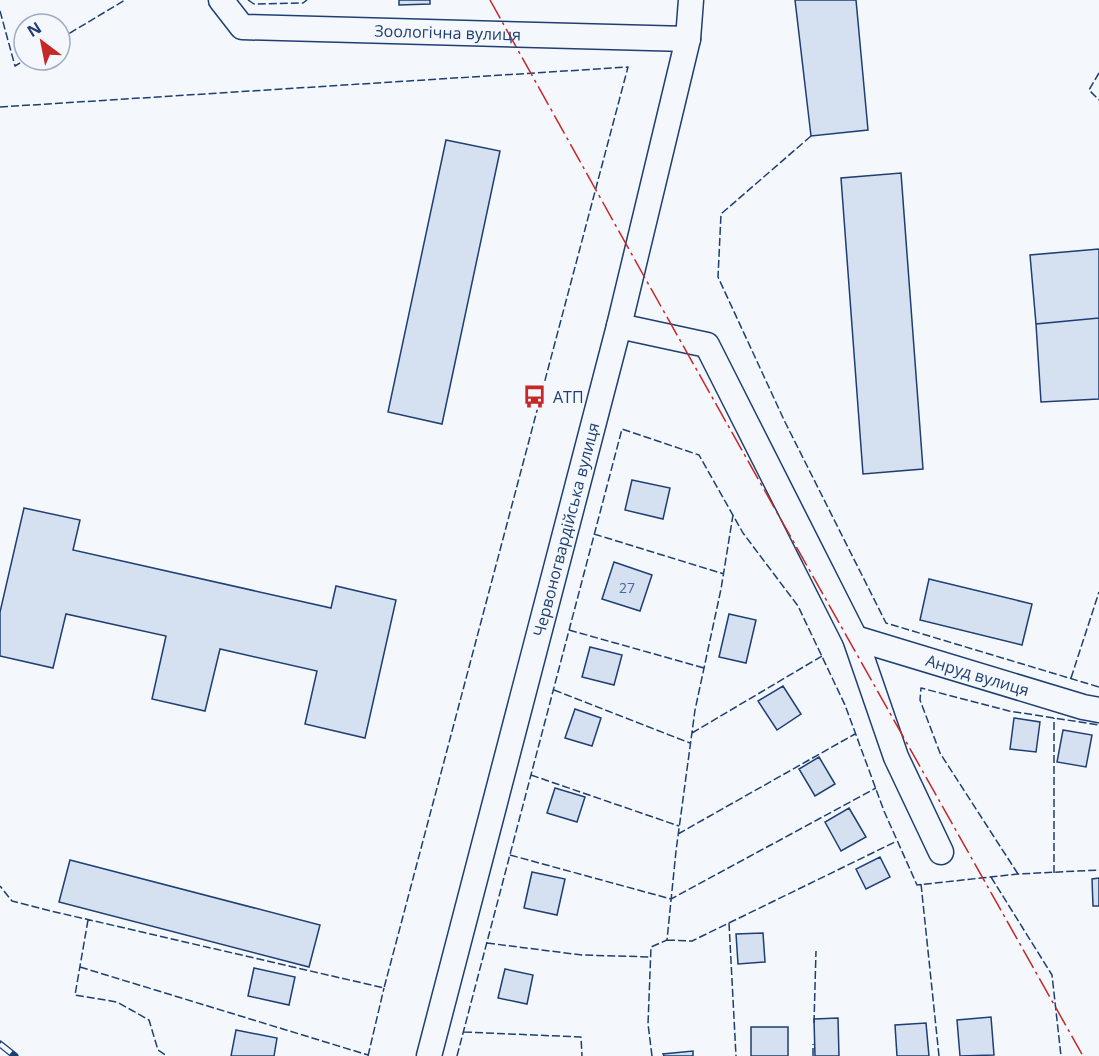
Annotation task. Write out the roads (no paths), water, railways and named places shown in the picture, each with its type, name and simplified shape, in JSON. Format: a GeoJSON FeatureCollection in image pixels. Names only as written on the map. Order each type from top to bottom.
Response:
{"type":"FeatureCollection","features":[{"type":"Feature","properties":{"kind":"street","name":"Зоологічна вулиця"},"geometry":{"type":"LineString","coordinates":[[221,0],[242,27],[688,39]]}},
{"type":"Feature","properties":{"kind":"street","name":"Червоногвардійська вулиця"},"geometry":{"type":"LineString","coordinates":[[429,1056],[619,326],[688,39],[691,0]]}},
{"type":"Feature","properties":{"kind":"street"},"geometry":{"type":"LineString","coordinates":[[619,326],[707,345],[855,638],[896,757],[941,852]]}},
{"type":"Feature","properties":{"kind":"street","name":"Анруд вулиця"},"geometry":{"type":"LineString","coordinates":[[855,638],[1099,710]]}},
{"type":"Feature","properties":{"kind":"railway"},"geometry":{"type":"LineString","coordinates":[[0,1044],[15,1056]]}},
{"type":"Feature","properties":{"kind":"place","name":"АТП"},"geometry":{"type":"Point","coordinates":[535,397]}}]}
